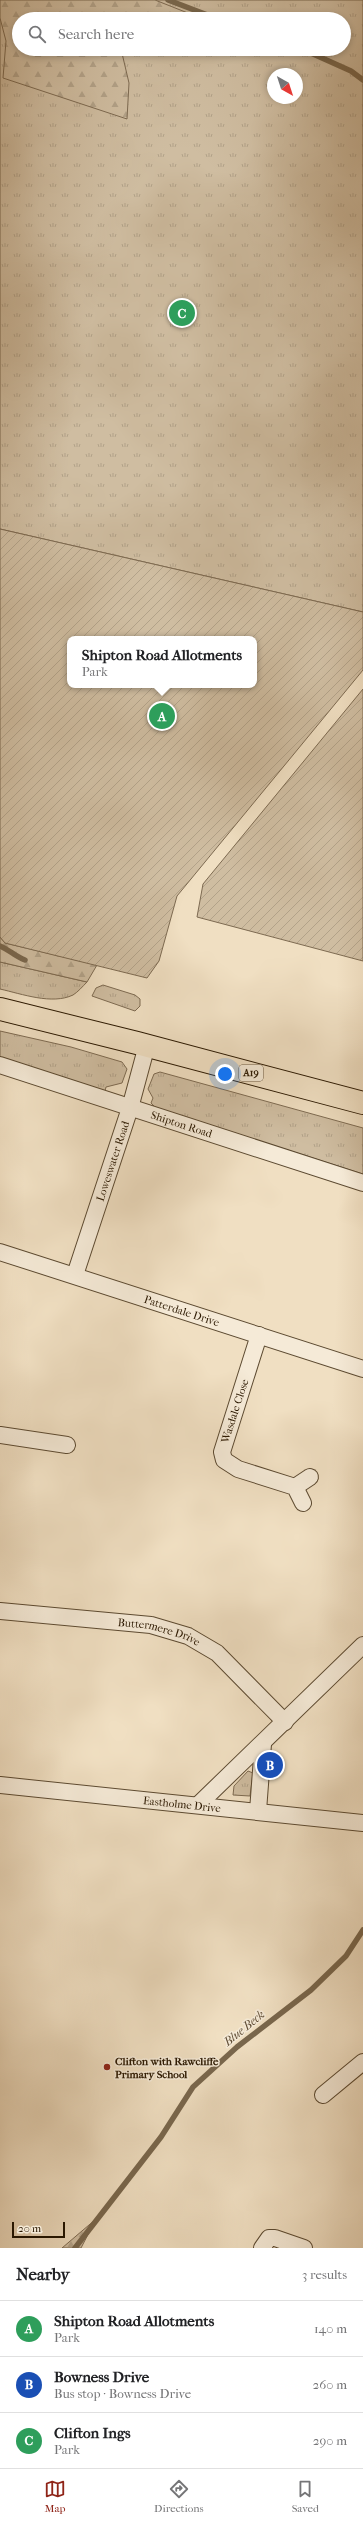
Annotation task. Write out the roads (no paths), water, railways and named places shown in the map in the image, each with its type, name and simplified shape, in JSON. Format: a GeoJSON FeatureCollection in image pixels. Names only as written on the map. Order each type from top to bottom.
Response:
{"type":"FeatureCollection","features":[{"type":"Feature","properties":{"kind":"main road","name":"A19"},"geometry":{"type":"LineString","coordinates":[[0,1009],[147,1045],[363,1103]]}},
{"type":"Feature","properties":{"kind":"street","name":"Loweswater Road"},"geometry":{"type":"LineString","coordinates":[[74,1275],[130,1108],[147,1045]]}},
{"type":"Feature","properties":{"kind":"street","name":"Shipton Road"},"geometry":{"type":"LineString","coordinates":[[0,1065],[363,1183]]}},
{"type":"Feature","properties":{"kind":"street","name":"Patterdale Drive"},"geometry":{"type":"LineString","coordinates":[[0,1252],[363,1369]]}},
{"type":"Feature","properties":{"kind":"street","name":"Wasdale Close"},"geometry":{"type":"LineString","coordinates":[[259,1336],[222,1452],[224,1460],[238,1469],[295,1487]]}},
{"type":"Feature","properties":{"kind":"street"},"geometry":{"type":"LineString","coordinates":[[0,1435],[67,1445]]}},
{"type":"Feature","properties":{"kind":"street"},"geometry":{"type":"LineString","coordinates":[[303,1503],[295,1487],[310,1477]]}},
{"type":"Feature","properties":{"kind":"street","name":"Buttermere Drive"},"geometry":{"type":"LineString","coordinates":[[0,1611],[151,1625],[188,1636],[217,1653],[286,1722]]}},
{"type":"Feature","properties":{"kind":"street"},"geometry":{"type":"LineString","coordinates":[[198,1805],[286,1722],[363,1645]]}},
{"type":"Feature","properties":{"kind":"street"},"geometry":{"type":"LineString","coordinates":[[258,1811],[263,1744]]}},
{"type":"Feature","properties":{"kind":"street","name":"Eastholme Drive"},"geometry":{"type":"LineString","coordinates":[[0,1786],[258,1811],[363,1823]]}},
{"type":"Feature","properties":{"kind":"street"},"geometry":{"type":"LineString","coordinates":[[323,2094],[361,2067]]}},
{"type":"Feature","properties":{"kind":"street"},"geometry":{"type":"LineString","coordinates":[[262,2248],[269,2238],[275,2238],[304,2248]]}},
{"type":"Feature","properties":{"kind":"waterway"},"geometry":{"type":"LineString","coordinates":[[168,0],[200,12]]}},
{"type":"Feature","properties":{"kind":"waterway"},"geometry":{"type":"LineString","coordinates":[[318,56],[351,71],[363,80]]}},
{"type":"Feature","properties":{"kind":"waterway","name":"Blue Beck"},"geometry":{"type":"LineString","coordinates":[[0,946],[25,960]]}},
{"type":"Feature","properties":{"kind":"waterway","name":"Blue Beck"},"geometry":{"type":"LineString","coordinates":[[75,2248],[161,2137],[193,2087],[237,2047],[311,1990],[346,1956],[363,1930]]}},
{"type":"Feature","properties":{"kind":"place","name":"Clifton Ings"},"geometry":{"type":"Point","coordinates":[182,313]}},
{"type":"Feature","properties":{"kind":"place","name":"Shipton Road Allotments"},"geometry":{"type":"Point","coordinates":[162,716]}},
{"type":"Feature","properties":{"kind":"place","name":"Bowness Drive"},"geometry":{"type":"Point","coordinates":[270,1765]}},
{"type":"Feature","properties":{"kind":"place","name":"Clifton with Rawcliffe Primary School"},"geometry":{"type":"Point","coordinates":[107,2067]}}]}
